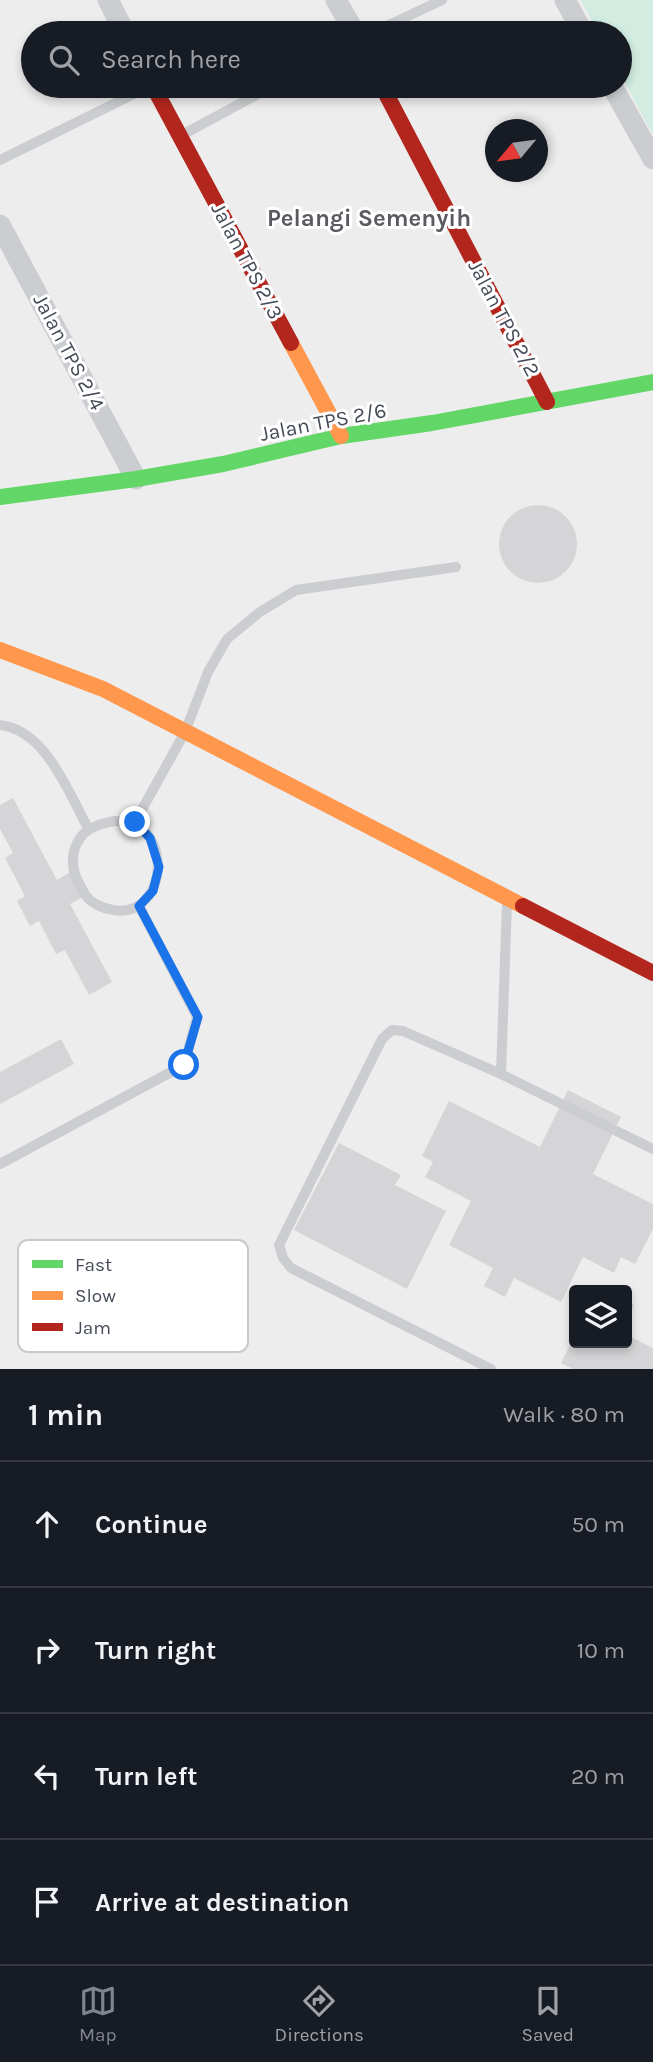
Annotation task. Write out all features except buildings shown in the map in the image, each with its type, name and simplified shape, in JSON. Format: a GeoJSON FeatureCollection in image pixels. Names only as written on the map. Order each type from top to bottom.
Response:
{"type":"FeatureCollection","features":[{"type":"Feature","properties":{"kind":"street"},"geometry":{"type":"LineString","coordinates":[[108,0],[119,21]]}},
{"type":"Feature","properties":{"kind":"street"},"geometry":{"type":"LineString","coordinates":[[336,0],[348,21]]}},
{"type":"Feature","properties":{"kind":"street"},"geometry":{"type":"LineString","coordinates":[[565,0],[576,21]]}},
{"type":"Feature","properties":{"kind":"street","name":"Jalan TPS 2/3"},"geometry":{"type":"LineString","coordinates":[[159,98],[341,436]]}},
{"type":"Feature","properties":{"kind":"street","name":"Jalan TPS 2/2"},"geometry":{"type":"LineString","coordinates":[[388,98],[547,402]]}},
{"type":"Feature","properties":{"kind":"street"},"geometry":{"type":"LineString","coordinates":[[619,98],[653,159]]}},
{"type":"Feature","properties":{"kind":"street","name":"Jalan TPS 2/4"},"geometry":{"type":"LineString","coordinates":[[0,225],[136,479]]}},
{"type":"Feature","properties":{"kind":"street","name":"Jalan TPS 2/6"},"geometry":{"type":"LineString","coordinates":[[0,497],[136,479],[223,464],[341,436],[432,423],[653,382]]}},
{"type":"Feature","properties":{"kind":"street"},"geometry":{"type":"LineString","coordinates":[[0,650],[103,690],[653,973]]}},
{"type":"Feature","properties":{"kind":"lane"},"geometry":{"type":"LineString","coordinates":[[397,21],[442,0]]}},
{"type":"Feature","properties":{"kind":"lane"},"geometry":{"type":"LineString","coordinates":[[0,160],[127,98]]}},
{"type":"Feature","properties":{"kind":"lane"},"geometry":{"type":"LineString","coordinates":[[180,136],[251,98]]}},
{"type":"Feature","properties":{"kind":"lane"},"geometry":{"type":"LineString","coordinates":[[135,822],[185,732],[208,672],[227,639],[260,612],[296,590],[456,567]]}},
{"type":"Feature","properties":{"kind":"lane"},"geometry":{"type":"LineString","coordinates":[[0,724],[14,726],[44,749],[88,828]]}},
{"type":"Feature","properties":{"kind":"lane"},"geometry":{"type":"LineString","coordinates":[[114,821],[135,822],[150,838],[159,867],[153,891],[139,906],[121,912],[105,908],[89,900],[75,878],[74,850],[88,828],[114,821]]}},
{"type":"Feature","properties":{"kind":"lane"},"geometry":{"type":"LineString","coordinates":[[501,1074],[507,898]]}},
{"type":"Feature","properties":{"kind":"lane"},"geometry":{"type":"LineString","coordinates":[[0,1164],[184,1065],[198,1017],[139,906]]}},
{"type":"Feature","properties":{"kind":"lane"},"geometry":{"type":"LineString","coordinates":[[491,1369],[291,1268],[283,1258],[279,1245],[382,1039],[391,1030],[403,1031],[501,1074],[653,1149]]}},
{"type":"Feature","properties":{"kind":"green space"},"geometry":{"type":"Polygon","coordinates":[[[581,0],[653,0],[653,135],[632,96],[632,21],[592,21],[581,0]]]}},
{"type":"Feature","properties":{"kind":"traffic: fast"},"geometry":{"type":"LineString","coordinates":[[0,497],[136,479],[223,464],[341,436],[432,423],[653,382]]}},
{"type":"Feature","properties":{"kind":"traffic: slow"},"geometry":{"type":"LineString","coordinates":[[291,343],[341,436]]}},
{"type":"Feature","properties":{"kind":"traffic: slow"},"geometry":{"type":"LineString","coordinates":[[0,650],[103,689],[523,906]]}},
{"type":"Feature","properties":{"kind":"traffic: jam"},"geometry":{"type":"LineString","coordinates":[[159,98],[291,343]]}},
{"type":"Feature","properties":{"kind":"traffic: jam"},"geometry":{"type":"LineString","coordinates":[[388,98],[547,402]]}},
{"type":"Feature","properties":{"kind":"traffic: jam"},"geometry":{"type":"LineString","coordinates":[[523,906],[653,973]]}},
{"type":"Feature","properties":{"kind":"district","name":"Pelangi Semenyih"},"geometry":{"type":"Point","coordinates":[369,218]}},
{"type":"Feature","properties":{"kind":"route"},"geometry":{"type":"LineString","coordinates":[[135,822],[150,838],[159,867],[153,891],[139,906],[198,1017],[184,1065]]}}]}
